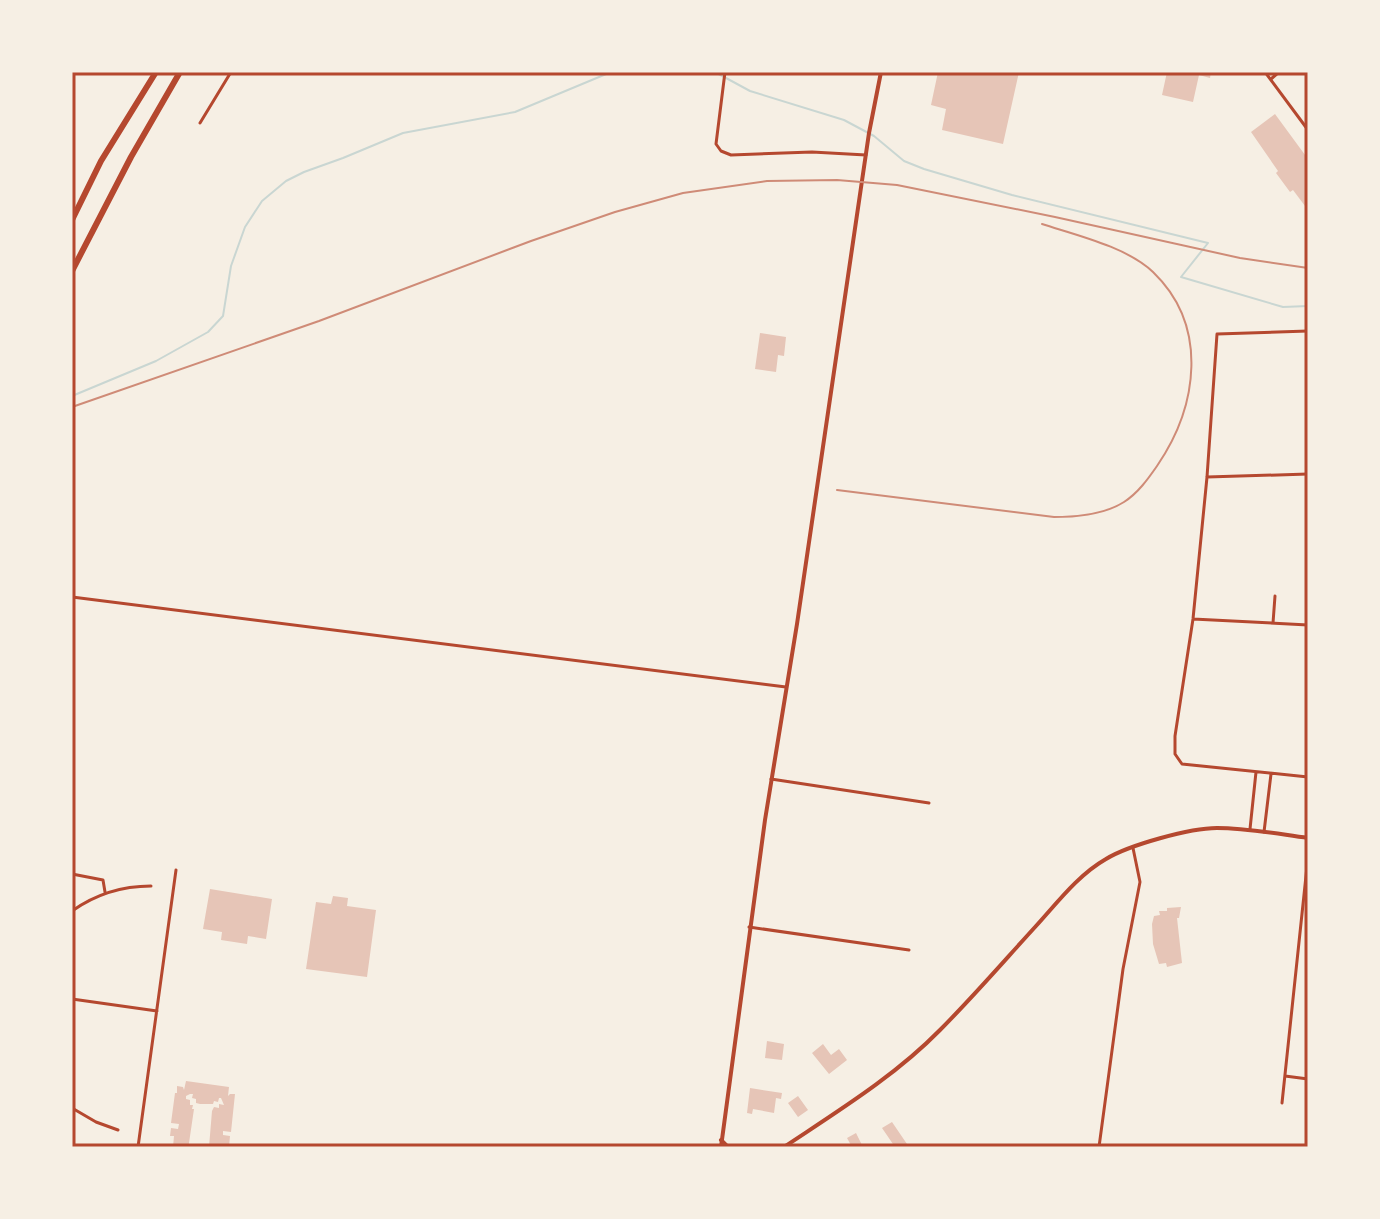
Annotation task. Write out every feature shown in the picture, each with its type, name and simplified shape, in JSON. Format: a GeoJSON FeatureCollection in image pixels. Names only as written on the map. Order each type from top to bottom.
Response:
{"type":"FeatureCollection","features":[{"type":"Feature","properties":{"kind":"highway"},"geometry":{"type":"LineString","coordinates":[[72,220],[101,161],[156,72]]}},
{"type":"Feature","properties":{"kind":"highway"},"geometry":{"type":"LineString","coordinates":[[72,271],[131,157],[180,72]]}},
{"type":"Feature","properties":{"kind":"street"},"geometry":{"type":"LineString","coordinates":[[200,123],[231,72]]}},
{"type":"Feature","properties":{"kind":"street"},"geometry":{"type":"LineString","coordinates":[[725,72],[716,144],[721,151],[746,156],[812,152],[866,155]]}},
{"type":"Feature","properties":{"kind":"street"},"geometry":{"type":"LineString","coordinates":[[721,1147],[771,779],[797,624],[868,136],[881,72]]}},
{"type":"Feature","properties":{"kind":"street"},"geometry":{"type":"LineString","coordinates":[[1265,72],[1308,130]]}},
{"type":"Feature","properties":{"kind":"street"},"geometry":{"type":"LineString","coordinates":[[1271,79],[1279,72]]}},
{"type":"Feature","properties":{"kind":"street"},"geometry":{"type":"LineString","coordinates":[[1308,331],[1217,334],[1193,619],[1175,736],[1175,754],[1182,764],[1308,777]]}},
{"type":"Feature","properties":{"kind":"street"},"geometry":{"type":"LineString","coordinates":[[1207,477],[1308,474]]}},
{"type":"Feature","properties":{"kind":"street"},"geometry":{"type":"LineString","coordinates":[[1273,623],[1275,596]]}},
{"type":"Feature","properties":{"kind":"street"},"geometry":{"type":"LineString","coordinates":[[72,597],[786,687]]}},
{"type":"Feature","properties":{"kind":"street"},"geometry":{"type":"LineString","coordinates":[[1193,619],[1308,625]]}},
{"type":"Feature","properties":{"kind":"street"},"geometry":{"type":"LineString","coordinates":[[1250,829],[1256,772]]}},
{"type":"Feature","properties":{"kind":"street"},"geometry":{"type":"LineString","coordinates":[[1264,832],[1271,774]]}},
{"type":"Feature","properties":{"kind":"street"},"geometry":{"type":"LineString","coordinates":[[771,779],[929,803]]}},
{"type":"Feature","properties":{"kind":"street"},"geometry":{"type":"LineString","coordinates":[[784,1147],[910,1058],[974,994],[1073,885],[1106,858],[1190,830],[1250,829],[1308,838]]}},
{"type":"Feature","properties":{"kind":"street"},"geometry":{"type":"LineString","coordinates":[[1099,1147],[1123,969],[1140,882],[1133,848]]}},
{"type":"Feature","properties":{"kind":"street"},"geometry":{"type":"LineString","coordinates":[[1282,1103],[1308,857]]}},
{"type":"Feature","properties":{"kind":"street"},"geometry":{"type":"LineString","coordinates":[[138,1147],[176,870]]}},
{"type":"Feature","properties":{"kind":"street"},"geometry":{"type":"LineString","coordinates":[[72,874],[103,880],[105,893]]}},
{"type":"Feature","properties":{"kind":"street"},"geometry":{"type":"LineString","coordinates":[[72,911],[105,893],[128,887],[151,886]]}},
{"type":"Feature","properties":{"kind":"street"},"geometry":{"type":"LineString","coordinates":[[749,927],[909,950]]}},
{"type":"Feature","properties":{"kind":"street"},"geometry":{"type":"LineString","coordinates":[[72,999],[157,1011]]}},
{"type":"Feature","properties":{"kind":"street"},"geometry":{"type":"LineString","coordinates":[[1285,1076],[1308,1079]]}},
{"type":"Feature","properties":{"kind":"street"},"geometry":{"type":"LineString","coordinates":[[72,1108],[118,1130]]}},
{"type":"Feature","properties":{"kind":"street"},"geometry":{"type":"LineString","coordinates":[[721,1140],[728,1147]]}},
{"type":"Feature","properties":{"kind":"building"},"geometry":{"type":"Polygon","coordinates":[[[938,72],[1019,72],[1003,144],[942,130],[946,109],[931,105],[938,72]]]}},
{"type":"Feature","properties":{"kind":"building"},"geometry":{"type":"Polygon","coordinates":[[[1167,72],[1211,72],[1210,78],[1199,75],[1193,102],[1162,95],[1167,72]]]}},
{"type":"Feature","properties":{"kind":"building"},"geometry":{"type":"Polygon","coordinates":[[[1275,114],[1308,159],[1308,210],[1276,173],[1278,171],[1251,132],[1275,114]]]}},
{"type":"Feature","properties":{"kind":"building"},"geometry":{"type":"Polygon","coordinates":[[[760,333],[786,337],[784,356],[778,355],[776,372],[755,369],[760,333]]]}},
{"type":"Feature","properties":{"kind":"building"},"geometry":{"type":"Polygon","coordinates":[[[210,889],[272,899],[266,939],[248,936],[247,944],[221,940],[222,932],[203,929],[210,889]]]}},
{"type":"Feature","properties":{"kind":"building"},"geometry":{"type":"Polygon","coordinates":[[[333,896],[348,898],[347,906],[376,910],[367,977],[306,969],[316,902],[331,904],[333,896]]]}},
{"type":"Feature","properties":{"kind":"building"},"geometry":{"type":"Polygon","coordinates":[[[1181,907],[1177,918],[1182,963],[1167,967],[1166,963],[1159,964],[1153,944],[1152,924],[1154,916],[1160,915],[1159,911],[1181,907]]]}},
{"type":"Feature","properties":{"kind":"building"},"geometry":{"type":"Polygon","coordinates":[[[767,1041],[784,1044],[782,1060],[765,1058],[767,1041]]]}},
{"type":"Feature","properties":{"kind":"building"},"geometry":{"type":"Polygon","coordinates":[[[823,1044],[831,1055],[839,1049],[847,1060],[829,1074],[812,1053],[823,1044]]]}},
{"type":"Feature","properties":{"kind":"building"},"geometry":{"type":"Polygon","coordinates":[[[186,1081],[229,1087],[228,1096],[235,1094],[231,1132],[223,1131],[223,1135],[230,1136],[229,1147],[209,1147],[212,1111],[214,1107],[219,1108],[219,1104],[224,1105],[221,1098],[213,1104],[200,1104],[190,1094],[186,1099],[190,1100],[194,1109],[188,1147],[173,1147],[171,1128],[178,1129],[179,1124],[171,1123],[175,1093],[177,1086],[184,1090],[186,1081]]]}},
{"type":"Feature","properties":{"kind":"building"},"geometry":{"type":"Polygon","coordinates":[[[750,1088],[782,1093],[781,1099],[776,1098],[774,1113],[753,1109],[752,1114],[747,1113],[750,1088]]]}},
{"type":"Feature","properties":{"kind":"building"},"geometry":{"type":"Polygon","coordinates":[[[798,1096],[808,1110],[798,1117],[788,1103],[798,1096]]]}},
{"type":"Feature","properties":{"kind":"building"},"geometry":{"type":"Polygon","coordinates":[[[892,1122],[907,1144],[902,1147],[895,1147],[882,1128],[892,1122]]]}},
{"type":"Feature","properties":{"kind":"building"},"geometry":{"type":"Polygon","coordinates":[[[856,1133],[863,1147],[852,1147],[847,1138],[856,1133]]]}},
{"type":"Feature","properties":{"kind":"waterway"},"geometry":{"type":"LineString","coordinates":[[72,396],[156,361],[208,332],[223,316],[231,266],[245,227],[262,201],[286,181],[403,133],[515,112],[611,72]]}},
{"type":"Feature","properties":{"kind":"waterway"},"geometry":{"type":"LineString","coordinates":[[715,72],[750,91],[844,120],[874,136],[904,161],[924,169],[1012,195],[1208,243],[1181,277],[1283,307],[1308,306]]}},
{"type":"Feature","properties":{"kind":"railway"},"geometry":{"type":"LineString","coordinates":[[72,407],[319,321],[615,212],[683,193],[767,181],[837,180],[897,185],[1240,258],[1308,268]]}},
{"type":"Feature","properties":{"kind":"railway"},"geometry":{"type":"LineString","coordinates":[[837,490],[1063,517],[1090,514],[1116,506],[1146,481],[1171,443],[1189,392],[1190,341],[1183,317],[1171,293],[1142,263],[1100,243],[1042,224]]}}]}
